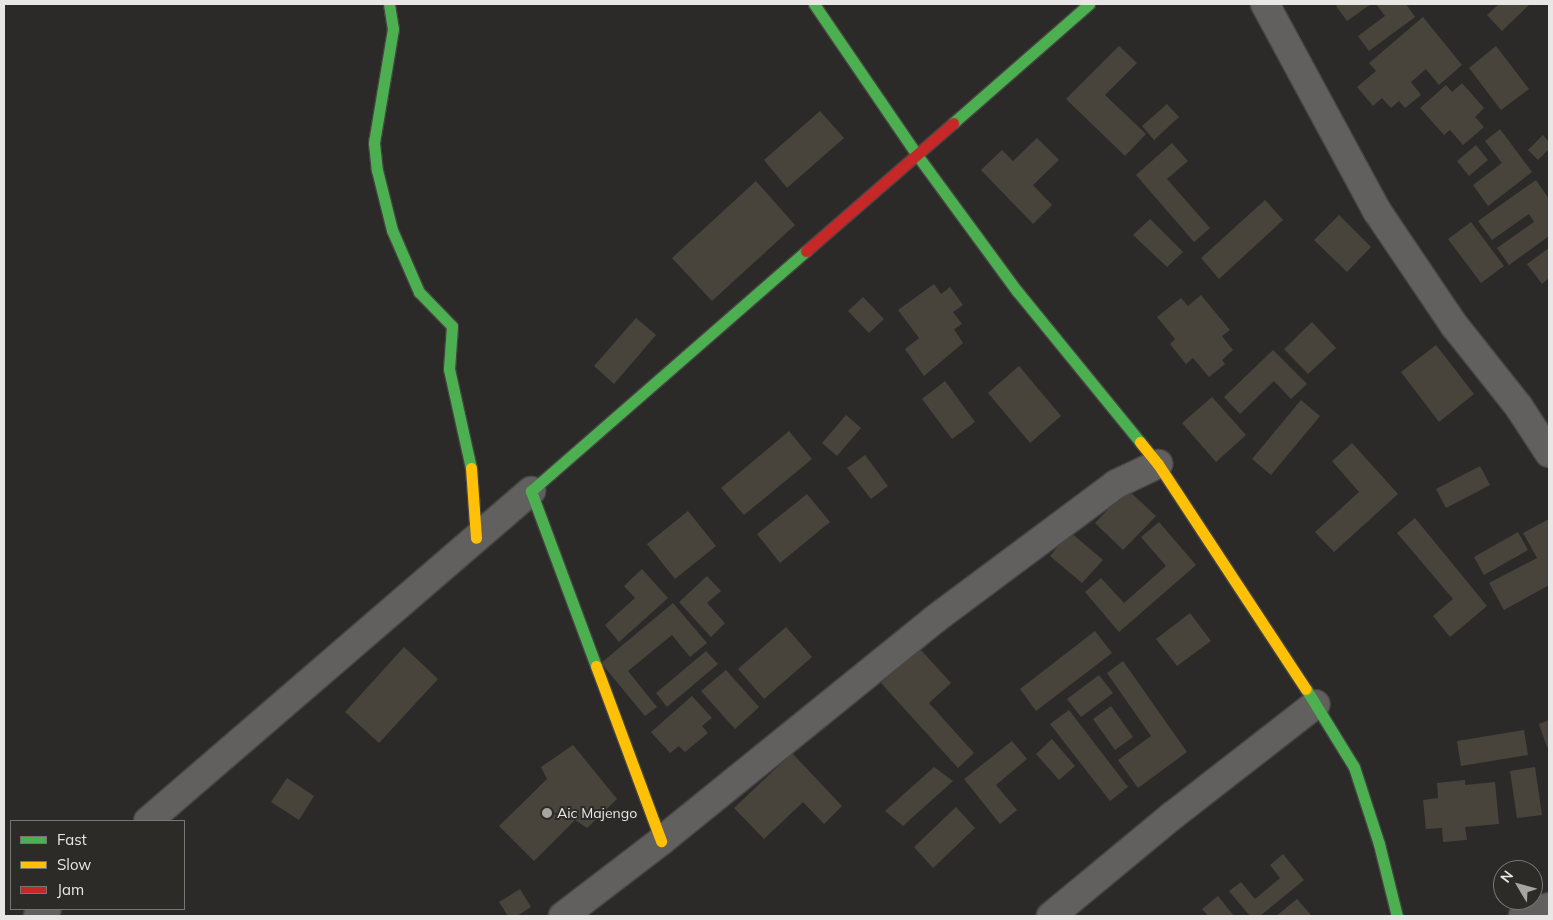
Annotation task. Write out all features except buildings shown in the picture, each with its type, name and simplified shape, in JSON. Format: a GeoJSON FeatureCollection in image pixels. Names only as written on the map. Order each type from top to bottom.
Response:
{"type":"FeatureCollection","features":[{"type":"Feature","properties":{"kind":"street"},"geometry":{"type":"LineString","coordinates":[[389,4],[393,29],[374,143],[377,170],[392,230],[419,292],[452,326],[449,369],[470,459],[476,538]]}},
{"type":"Feature","properties":{"kind":"street"},"geometry":{"type":"LineString","coordinates":[[814,4],[917,155],[1017,291],[1158,464],[1316,704],[1354,767],[1379,844],[1397,916]]}},
{"type":"Feature","properties":{"kind":"street"},"geometry":{"type":"LineString","coordinates":[[149,820],[531,491],[1089,4]]}},
{"type":"Feature","properties":{"kind":"street"},"geometry":{"type":"LineString","coordinates":[[1264,4],[1377,211],[1454,325],[1519,407],[1549,453]]}},
{"type":"Feature","properties":{"kind":"street"},"geometry":{"type":"LineString","coordinates":[[563,916],[662,841],[934,619],[1116,484],[1158,464]]}},
{"type":"Feature","properties":{"kind":"street"},"geometry":{"type":"LineString","coordinates":[[531,491],[662,841]]}},
{"type":"Feature","properties":{"kind":"street"},"geometry":{"type":"LineString","coordinates":[[1051,916],[1172,816],[1316,704]]}},
{"type":"Feature","properties":{"kind":"street"},"geometry":{"type":"LineString","coordinates":[[1523,916],[1549,907]]}},
{"type":"Feature","properties":{"kind":"traffic: fast"},"geometry":{"type":"LineString","coordinates":[[389,4],[393,29],[374,143],[377,170],[392,230],[419,292],[452,326],[449,369],[471,468]]}},
{"type":"Feature","properties":{"kind":"traffic: fast"},"geometry":{"type":"LineString","coordinates":[[814,4],[917,155],[1017,291],[1140,442]]}},
{"type":"Feature","properties":{"kind":"traffic: fast"},"geometry":{"type":"LineString","coordinates":[[953,123],[1089,4]]}},
{"type":"Feature","properties":{"kind":"traffic: fast"},"geometry":{"type":"LineString","coordinates":[[596,666],[531,491],[806,251]]}},
{"type":"Feature","properties":{"kind":"traffic: fast"},"geometry":{"type":"LineString","coordinates":[[1306,689],[1354,767],[1379,844],[1397,916]]}},
{"type":"Feature","properties":{"kind":"traffic: slow"},"geometry":{"type":"LineString","coordinates":[[1140,442],[1158,464],[1306,689]]}},
{"type":"Feature","properties":{"kind":"traffic: slow"},"geometry":{"type":"LineString","coordinates":[[471,468],[476,538]]}},
{"type":"Feature","properties":{"kind":"traffic: slow"},"geometry":{"type":"LineString","coordinates":[[596,666],[661,841]]}},
{"type":"Feature","properties":{"kind":"traffic: jam"},"geometry":{"type":"LineString","coordinates":[[806,251],[953,123]]}},
{"type":"Feature","properties":{"kind":"place","name":"Aic Majengo"},"geometry":{"type":"Point","coordinates":[547,813]}}]}
